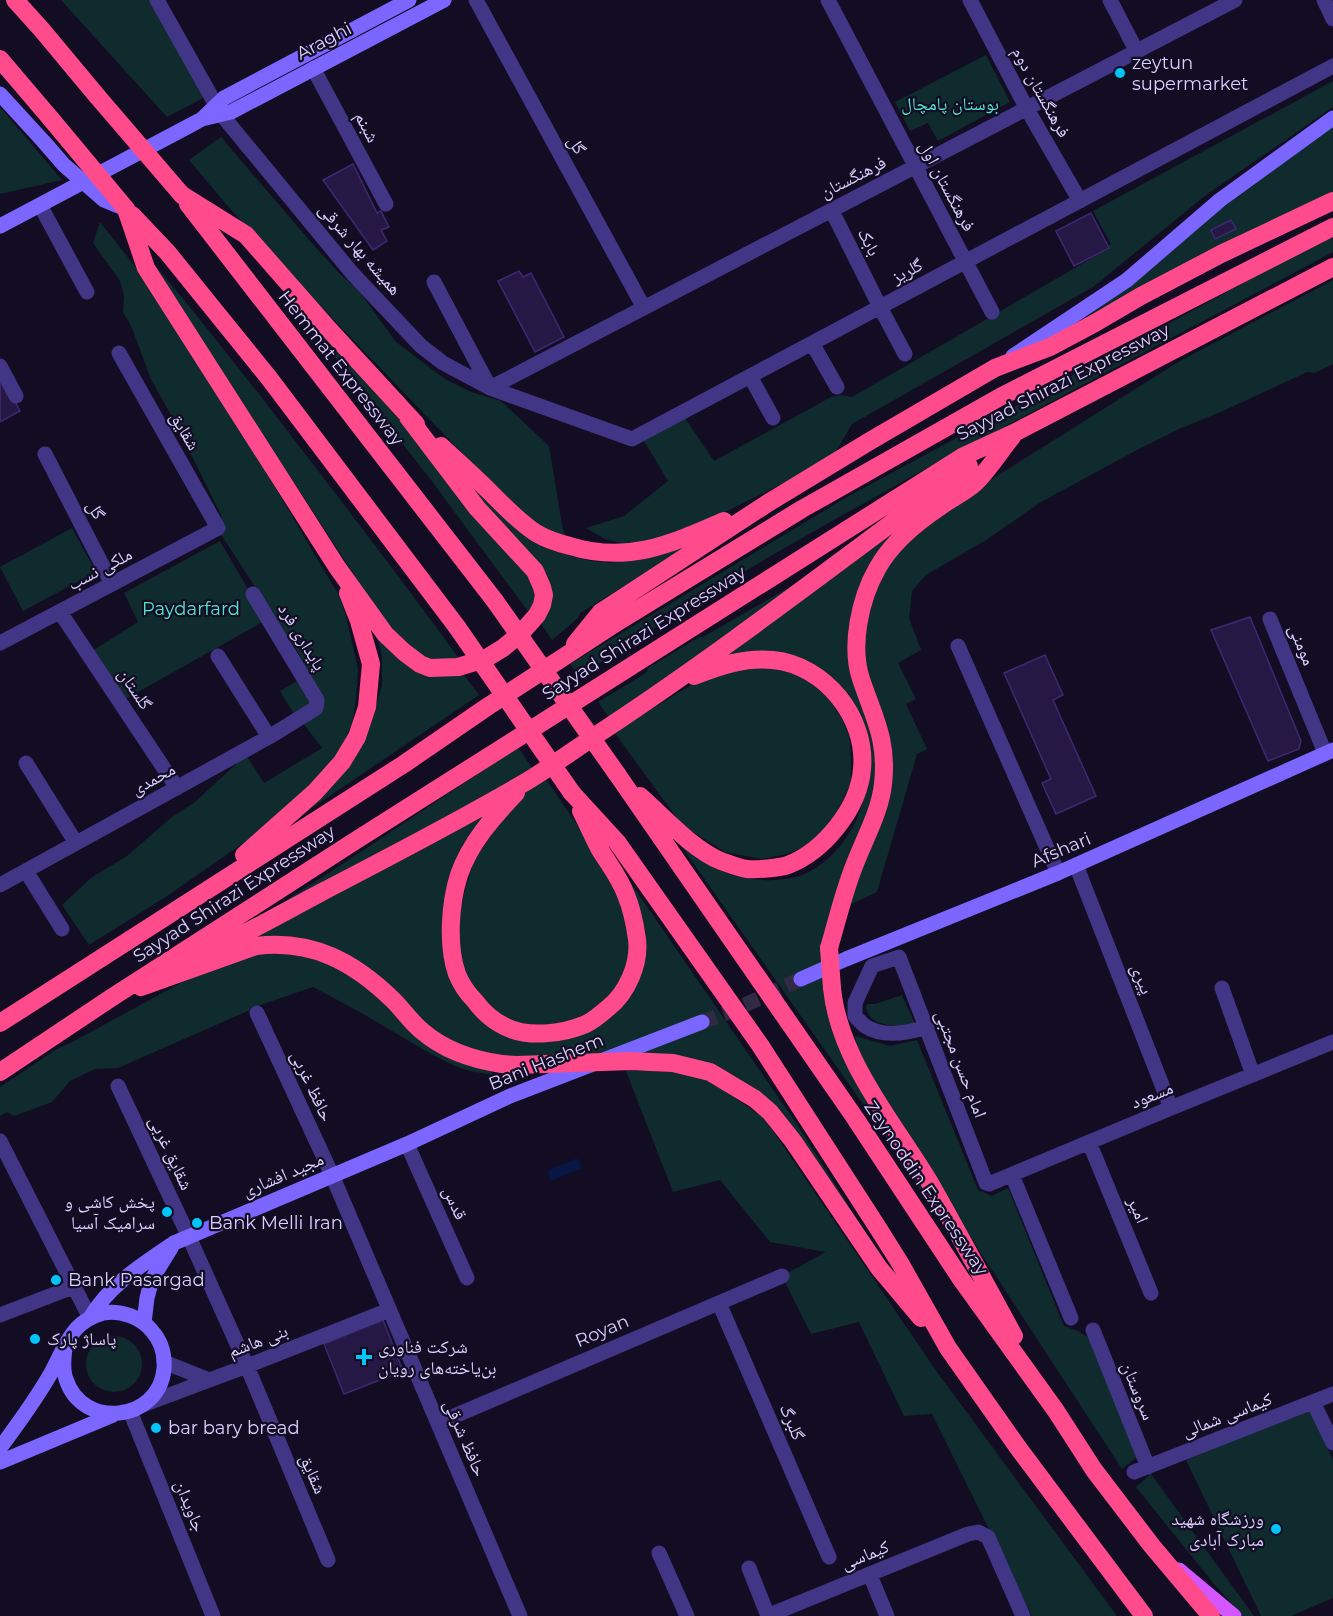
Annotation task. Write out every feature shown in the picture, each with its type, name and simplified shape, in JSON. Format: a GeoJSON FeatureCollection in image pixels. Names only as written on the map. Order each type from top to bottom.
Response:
{"type":"FeatureCollection","features":[{"type":"Feature","properties":{"kind":"highway","name":"Hemmat Expressway"},"geometry":{"type":"LineString","coordinates":[[15,0],[182,195],[495,601],[616,774]]}},
{"type":"Feature","properties":{"kind":"highway"},"geometry":{"type":"LineString","coordinates":[[0,59],[126,209],[168,253],[268,378],[457,627],[572,793],[626,895],[638,941],[633,972],[627,987],[614,1004],[587,1023],[572,1029],[543,1033],[507,1028],[484,1013],[470,996],[458,975],[452,948],[451,927],[459,876],[469,853],[498,812],[530,779]]}},
{"type":"Feature","properties":{"kind":"highway"},"geometry":{"type":"LineString","coordinates":[[126,209],[146,268],[337,567],[394,644],[420,664],[430,668],[458,667],[485,659],[503,648],[521,633],[537,615],[542,605],[544,595],[536,571],[477,508],[408,417],[246,235],[182,195]]}},
{"type":"Feature","properties":{"kind":"highway"},"geometry":{"type":"LineString","coordinates":[[564,657],[600,612],[768,503],[870,441],[995,368],[1050,347],[1221,254],[1333,201]]}},
{"type":"Feature","properties":{"kind":"highway","name":"Sayyad Shirazi Expressway"},"geometry":{"type":"LineString","coordinates":[[0,1023],[404,764],[564,657],[802,509],[1000,397],[1333,227]]}},
{"type":"Feature","properties":{"kind":"highway","name":"Sayyad Shirazi Expressway"},"geometry":{"type":"LineString","coordinates":[[0,1072],[369,832],[962,457],[1016,432],[1333,267]]}},
{"type":"Feature","properties":{"kind":"highway"},"geometry":{"type":"LineString","coordinates":[[408,417],[516,517],[536,532],[555,542],[590,552],[628,553],[648,550],[768,503]]}},
{"type":"Feature","properties":{"kind":"highway"},"geometry":{"type":"LineString","coordinates":[[111,998],[230,942],[530,779],[666,689],[1016,432]]}},
{"type":"Feature","properties":{"kind":"highway"},"geometry":{"type":"LineString","coordinates":[[1016,432],[975,483],[935,510],[894,546],[878,567],[863,601],[856,639],[857,658],[860,677],[882,740],[885,764],[883,786],[880,802],[852,870],[829,948],[834,1005],[846,1044],[859,1070],[940,1201],[1056,1411]]}},
{"type":"Feature","properties":{"kind":"highway"},"geometry":{"type":"LineString","coordinates":[[202,893],[315,792],[342,762],[357,737],[367,707],[371,664],[359,621],[337,567]]}},
{"type":"Feature","properties":{"kind":"highway"},"geometry":{"type":"LineString","coordinates":[[616,774],[698,848],[721,861],[748,869],[786,866],[807,855],[843,820],[855,797],[862,771],[862,748],[851,714],[838,696],[822,681],[789,663],[756,660],[726,664],[666,689]]}},
{"type":"Feature","properties":{"kind":"highway","name":"Zeynoddin Expressway"},"geometry":{"type":"LineString","coordinates":[[616,774],[855,1118],[961,1279],[1056,1411],[1094,1470],[1152,1546],[1211,1616]]}},
{"type":"Feature","properties":{"kind":"highway"},"geometry":{"type":"LineString","coordinates":[[572,793],[617,842],[760,1045],[889,1245],[948,1348]]}},
{"type":"Feature","properties":{"kind":"highway"},"geometry":{"type":"LineString","coordinates":[[111,998],[256,946],[290,944],[319,951],[360,972],[393,1000],[421,1030],[436,1041],[469,1057],[517,1065],[631,1060],[673,1064],[710,1072],[755,1099],[770,1112],[793,1141],[879,1268],[948,1348],[1033,1468],[1144,1616]]}},
{"type":"Feature","properties":{"kind":"main road","name":"Araghi"},"geometry":{"type":"LineString","coordinates":[[409,0],[224,98],[218,110],[231,111],[444,0]]}},
{"type":"Feature","properties":{"kind":"main road"},"geometry":{"type":"LineString","coordinates":[[0,94],[64,165],[104,200],[126,209]]}},
{"type":"Feature","properties":{"kind":"main road"},"geometry":{"type":"LineString","coordinates":[[0,226],[218,110]]}},
{"type":"Feature","properties":{"kind":"main road"},"geometry":{"type":"LineString","coordinates":[[995,368],[1127,280],[1220,200],[1333,118]]}},
{"type":"Feature","properties":{"kind":"main road","name":"Afshari"},"geometry":{"type":"LineString","coordinates":[[801,979],[1058,873],[1329,751]]}},
{"type":"Feature","properties":{"kind":"main road","name":"Bani Hashem"},"geometry":{"type":"LineString","coordinates":[[407,1144],[510,1096],[702,1022]]}},
{"type":"Feature","properties":{"kind":"main road","name":"مجید افشاری"},"geometry":{"type":"LineString","coordinates":[[174,1243],[407,1144]]}},
{"type":"Feature","properties":{"kind":"main road"},"geometry":{"type":"LineString","coordinates":[[0,1448],[34,1401],[75,1331],[90,1318],[99,1303],[119,1284],[140,1266],[174,1243]]}},
{"type":"Feature","properties":{"kind":"main road"},"geometry":{"type":"LineString","coordinates":[[144,1323],[152,1279],[174,1243]]}},
{"type":"Feature","properties":{"kind":"main road"},"geometry":{"type":"LineString","coordinates":[[0,1462],[129,1411],[149,1400],[158,1388],[163,1376],[163,1350],[152,1330],[131,1316],[117,1312],[103,1313],[90,1318]]}},
{"type":"Feature","properties":{"kind":"main road"},"geometry":{"type":"LineString","coordinates":[[65,1348],[63,1364],[66,1380],[73,1394],[85,1405],[100,1412],[129,1411]]}},
{"type":"Feature","properties":{"kind":"main road"},"geometry":{"type":"LineString","coordinates":[[1152,1546],[1234,1616]]}},
{"type":"Feature","properties":{"kind":"street","name":"همیشه بهار شرقی"},"geometry":{"type":"LineString","coordinates":[[157,0],[218,110],[352,273],[421,346],[443,363],[489,388]]}},
{"type":"Feature","properties":{"kind":"street","name":"گل"},"geometry":{"type":"LineString","coordinates":[[476,0],[644,308]]}},
{"type":"Feature","properties":{"kind":"street","name":"فرهنگستان اول"},"geometry":{"type":"LineString","coordinates":[[828,0],[993,312]]}},
{"type":"Feature","properties":{"kind":"street","name":"فرهنگستان دوم"},"geometry":{"type":"LineString","coordinates":[[970,0],[1027,109],[1080,201]]}},
{"type":"Feature","properties":{"kind":"street"},"geometry":{"type":"LineString","coordinates":[[1110,0],[1137,52]]}},
{"type":"Feature","properties":{"kind":"street","name":"فرهنگستان"},"geometry":{"type":"LineString","coordinates":[[489,388],[1235,0]]}},
{"type":"Feature","properties":{"kind":"street"},"geometry":{"type":"LineString","coordinates":[[1324,0],[1333,19]]}},
{"type":"Feature","properties":{"kind":"street","name":"گلریز"},"geometry":{"type":"LineString","coordinates":[[489,388],[632,439],[1333,66]]}},
{"type":"Feature","properties":{"kind":"street","name":"شبنم"},"geometry":{"type":"LineString","coordinates":[[314,68],[386,204]]}},
{"type":"Feature","properties":{"kind":"street"},"geometry":{"type":"LineString","coordinates":[[40,205],[87,292]]}},
{"type":"Feature","properties":{"kind":"street","name":"بابک"},"geometry":{"type":"LineString","coordinates":[[832,211],[905,354]]}},
{"type":"Feature","properties":{"kind":"street"},"geometry":{"type":"LineString","coordinates":[[434,282],[489,388]]}},
{"type":"Feature","properties":{"kind":"street"},"geometry":{"type":"LineString","coordinates":[[812,343],[837,387]]}},
{"type":"Feature","properties":{"kind":"street","name":"شقایق"},"geometry":{"type":"LineString","coordinates":[[119,353],[218,528]]}},
{"type":"Feature","properties":{"kind":"street"},"geometry":{"type":"LineString","coordinates":[[0,366],[16,396]]}},
{"type":"Feature","properties":{"kind":"street"},"geometry":{"type":"LineString","coordinates":[[750,376],[773,418]]}},
{"type":"Feature","properties":{"kind":"street","name":"گل"},"geometry":{"type":"LineString","coordinates":[[45,454],[112,584]]}},
{"type":"Feature","properties":{"kind":"street","name":"ملکی نسب"},"geometry":{"type":"LineString","coordinates":[[0,643],[218,528]]}},
{"type":"Feature","properties":{"kind":"street","name":"پایداری فرد"},"geometry":{"type":"LineString","coordinates":[[253,594],[317,700]]}},
{"type":"Feature","properties":{"kind":"street","name":"گلستان"},"geometry":{"type":"LineString","coordinates":[[60,612],[177,788]]}},
{"type":"Feature","properties":{"kind":"street","name":"مومنی"},"geometry":{"type":"LineString","coordinates":[[1270,619],[1329,751]]}},
{"type":"Feature","properties":{"kind":"street"},"geometry":{"type":"LineString","coordinates":[[958,646],[1058,873]]}},
{"type":"Feature","properties":{"kind":"street"},"geometry":{"type":"LineString","coordinates":[[218,656],[268,737]]}},
{"type":"Feature","properties":{"kind":"street","name":"محمدی"},"geometry":{"type":"LineString","coordinates":[[0,885],[268,737],[316,708],[317,700]]}},
{"type":"Feature","properties":{"kind":"street"},"geometry":{"type":"LineString","coordinates":[[26,763],[76,843]]}},
{"type":"Feature","properties":{"kind":"street","name":"پیری"},"geometry":{"type":"LineString","coordinates":[[1076,865],[1171,1108]]}},
{"type":"Feature","properties":{"kind":"street"},"geometry":{"type":"LineString","coordinates":[[26,871],[62,929]]}},
{"type":"Feature","properties":{"kind":"street","name":"امام حسن مجتبی"},"geometry":{"type":"LineString","coordinates":[[927,1027],[910,1033],[883,1032],[866,1027],[855,1016],[855,1003],[872,966],[899,957],[927,1027],[987,1184]]}},
{"type":"Feature","properties":{"kind":"street"},"geometry":{"type":"LineString","coordinates":[[1222,988],[1253,1075]]}},
{"type":"Feature","properties":{"kind":"street","name":"حافظ غربی"},"geometry":{"type":"LineString","coordinates":[[258,1013],[332,1175]]}},
{"type":"Feature","properties":{"kind":"street","name":"مسعود"},"geometry":{"type":"LineString","coordinates":[[987,1184],[1012,1176],[1333,1042]]}},
{"type":"Feature","properties":{"kind":"street","name":"شقایق غربی"},"geometry":{"type":"LineString","coordinates":[[118,1086],[189,1237]]}},
{"type":"Feature","properties":{"kind":"street"},"geometry":{"type":"LineString","coordinates":[[0,1141],[90,1318]]}},
{"type":"Feature","properties":{"kind":"street","name":"امیر"},"geometry":{"type":"LineString","coordinates":[[1089,1142],[1151,1293]]}},
{"type":"Feature","properties":{"kind":"street","name":"قدس"},"geometry":{"type":"LineString","coordinates":[[407,1144],[467,1278]]}},
{"type":"Feature","properties":{"kind":"street","name":"حافظ شرقی"},"geometry":{"type":"LineString","coordinates":[[332,1175],[520,1616]]}},
{"type":"Feature","properties":{"kind":"street"},"geometry":{"type":"LineString","coordinates":[[1012,1176],[1071,1318]]}},
{"type":"Feature","properties":{"kind":"street","name":"شقایق"},"geometry":{"type":"LineString","coordinates":[[189,1237],[247,1366],[328,1560]]}},
{"type":"Feature","properties":{"kind":"street","name":"Royan"},"geometry":{"type":"LineString","coordinates":[[438,1423],[782,1276]]}},
{"type":"Feature","properties":{"kind":"street"},"geometry":{"type":"LineString","coordinates":[[2,1311],[73,1287]]}},
{"type":"Feature","properties":{"kind":"street","name":"گلبرگ"},"geometry":{"type":"LineString","coordinates":[[719,1303],[829,1557]]}},
{"type":"Feature","properties":{"kind":"street","name":"بنی هاشم"},"geometry":{"type":"LineString","coordinates":[[129,1411],[389,1310]]}},
{"type":"Feature","properties":{"kind":"street","name":"سروستان"},"geometry":{"type":"LineString","coordinates":[[1093,1330],[1141,1470]]}},
{"type":"Feature","properties":{"kind":"street"},"geometry":{"type":"LineString","coordinates":[[164,1362],[209,1380]]}},
{"type":"Feature","properties":{"kind":"street","name":"کیماسی شمالی"},"geometry":{"type":"LineString","coordinates":[[1141,1470],[1333,1394]]}},
{"type":"Feature","properties":{"kind":"street"},"geometry":{"type":"LineString","coordinates":[[1314,1402],[1333,1443]]}},
{"type":"Feature","properties":{"kind":"street","name":"جاویدان"},"geometry":{"type":"LineString","coordinates":[[129,1411],[213,1616]]}},
{"type":"Feature","properties":{"kind":"street","name":"کیماسی"},"geometry":{"type":"LineString","coordinates":[[767,1616],[968,1534],[978,1532],[988,1537],[1023,1616]]}},
{"type":"Feature","properties":{"kind":"street"},"geometry":{"type":"LineString","coordinates":[[659,1552],[687,1616]]}},
{"type":"Feature","properties":{"kind":"street"},"geometry":{"type":"LineString","coordinates":[[749,1568],[767,1616]]}},
{"type":"Feature","properties":{"kind":"street"},"geometry":{"type":"LineString","coordinates":[[870,1575],[888,1616]]}},
{"type":"Feature","properties":{"kind":"green space"},"geometry":{"type":"Polygon","coordinates":[[[61,0],[151,0],[205,97],[167,117],[61,0]]]}},
{"type":"Feature","properties":{"kind":"green space","name":"بوستان پامچال"},"geometry":{"type":"Polygon","coordinates":[[[986,55],[1010,102],[938,141],[928,123],[910,131],[895,102],[986,55]]]}},
{"type":"Feature","properties":{"kind":"green space"},"geometry":{"type":"Polygon","coordinates":[[[1333,81],[1333,107],[1206,195],[1093,287],[852,424],[835,453],[808,471],[723,513],[668,535],[630,545],[605,539],[586,528],[624,516],[668,481],[643,439],[685,418],[714,461],[831,397],[841,395],[852,397],[1099,254],[1111,244],[1093,211],[1333,81]]]}},
{"type":"Feature","properties":{"kind":"green space"},"geometry":{"type":"Polygon","coordinates":[[[0,107],[62,180],[0,194],[0,107]]]}},
{"type":"Feature","properties":{"kind":"green space"},"geometry":{"type":"Polygon","coordinates":[[[1333,124],[1333,195],[1062,336],[1198,224],[1333,124]]]}},
{"type":"Feature","properties":{"kind":"green space"},"geometry":{"type":"Polygon","coordinates":[[[221,137],[310,241],[359,291],[396,342],[445,379],[471,392],[501,401],[549,446],[563,531],[569,541],[545,532],[489,481],[278,262],[226,204],[189,160],[221,137]]]}},
{"type":"Feature","properties":{"kind":"green space"},"geometry":{"type":"Polygon","coordinates":[[[100,222],[149,284],[233,416],[339,595],[358,669],[351,728],[334,761],[316,785],[265,828],[167,896],[89,945],[62,905],[91,878],[127,856],[172,817],[195,802],[246,755],[264,783],[322,748],[303,723],[300,724],[280,691],[309,674],[299,654],[220,533],[221,515],[150,377],[132,328],[123,312],[124,295],[120,281],[93,243],[100,222]]]}},
{"type":"Feature","properties":{"kind":"green space"},"geometry":{"type":"Polygon","coordinates":[[[1333,237],[1333,252],[936,463],[823,526],[757,564],[579,676],[570,664],[847,497],[1333,237]]]}},
{"type":"Feature","properties":{"kind":"green space"},"geometry":{"type":"Polygon","coordinates":[[[149,258],[269,407],[461,661],[428,661],[380,619],[356,578],[245,410],[149,258]]]}},
{"type":"Feature","properties":{"kind":"green space"},"geometry":{"type":"Polygon","coordinates":[[[1333,280],[1333,364],[1315,373],[1307,372],[1135,451],[1041,502],[986,540],[926,575],[912,591],[909,618],[921,650],[898,663],[916,699],[906,704],[927,749],[917,754],[877,892],[845,907],[885,798],[864,666],[865,622],[885,565],[942,511],[1000,474],[1180,361],[1333,280]]]}},
{"type":"Feature","properties":{"kind":"green space"},"geometry":{"type":"Polygon","coordinates":[[[310,323],[326,336],[528,568],[537,598],[530,614],[431,480],[310,323]]]}},
{"type":"Feature","properties":{"kind":"green space"},"geometry":{"type":"Polygon","coordinates":[[[426,438],[555,551],[563,554],[603,562],[632,561],[666,551],[711,533],[580,613],[578,618],[552,640],[539,621],[548,601],[426,438]]]}},
{"type":"Feature","properties":{"kind":"green space"},"geometry":{"type":"Polygon","coordinates":[[[894,527],[903,530],[854,615],[878,749],[875,799],[849,857],[829,1010],[961,1251],[870,1114],[672,833],[712,867],[740,877],[776,880],[788,879],[809,872],[836,851],[850,833],[863,801],[869,755],[863,742],[808,664],[713,663],[894,527]]]}},
{"type":"Feature","properties":{"kind":"green space"},"geometry":{"type":"Polygon","coordinates":[[[72,528],[96,572],[23,611],[0,567],[72,528]]]}},
{"type":"Feature","properties":{"kind":"green space","name":"Paydarfard"},"geometry":{"type":"Polygon","coordinates":[[[220,541],[266,620],[122,701],[92,651],[138,622],[124,593],[220,541]]]}},
{"type":"Feature","properties":{"kind":"green space"},"geometry":{"type":"Polygon","coordinates":[[[807,577],[610,719],[598,702],[699,637],[703,637],[807,577]]]}},
{"type":"Feature","properties":{"kind":"green space"},"geometry":{"type":"Polygon","coordinates":[[[377,636],[391,644],[461,671],[479,695],[291,822],[370,726],[382,685],[382,656],[377,636]]]}},
{"type":"Feature","properties":{"kind":"green space"},"geometry":{"type":"Polygon","coordinates":[[[769,666],[803,677],[828,697],[842,719],[849,736],[851,783],[837,812],[820,834],[803,847],[787,854],[762,859],[725,852],[682,825],[614,732],[701,679],[724,669],[769,666]]]}},
{"type":"Feature","properties":{"kind":"green space"},"geometry":{"type":"Polygon","coordinates":[[[518,747],[532,768],[485,797],[257,919],[347,861],[518,747]]]}},
{"type":"Feature","properties":{"kind":"green space"},"geometry":{"type":"Polygon","coordinates":[[[545,778],[585,836],[620,902],[634,948],[618,988],[596,1007],[568,1023],[527,1025],[507,1019],[486,1005],[466,977],[458,949],[459,912],[473,863],[507,809],[545,778]]]}},
{"type":"Feature","properties":{"kind":"green space"},"geometry":{"type":"Polygon","coordinates":[[[499,804],[474,832],[447,945],[497,1029],[589,1029],[638,958],[606,847],[802,1132],[886,1265],[732,1076],[469,1051],[426,1026],[329,950],[238,946],[499,804]]]}},
{"type":"Feature","properties":{"kind":"green space"},"geometry":{"type":"Polygon","coordinates":[[[251,952],[301,953],[349,973],[491,1070],[493,1075],[455,1066],[313,987],[266,1003],[118,1068],[95,1069],[70,1081],[52,1102],[14,1116],[7,1112],[0,1116],[0,1087],[55,1050],[210,967],[251,952]]]}},
{"type":"Feature","properties":{"kind":"green space"},"geometry":{"type":"Polygon","coordinates":[[[902,995],[915,1024],[885,1024],[873,1019],[868,1013],[866,1006],[868,1004],[902,995]]]}},
{"type":"Feature","properties":{"kind":"green space"},"geometry":{"type":"Polygon","coordinates":[[[855,1036],[890,1046],[917,1040],[978,1190],[992,1196],[1008,1188],[1064,1326],[1089,1338],[1137,1457],[1122,1469],[973,1241],[858,1055],[855,1036]]]}},
{"type":"Feature","properties":{"kind":"green space"},"geometry":{"type":"Polygon","coordinates":[[[654,1070],[702,1075],[764,1118],[937,1372],[1117,1616],[1032,1616],[932,1414],[904,1416],[859,1322],[811,1334],[782,1276],[826,1252],[770,1242],[720,1180],[673,1192],[626,1071],[654,1070]]]}},
{"type":"Feature","properties":{"kind":"green space"},"geometry":{"type":"Polygon","coordinates":[[[108,1336],[120,1336],[130,1340],[138,1348],[142,1364],[138,1380],[130,1388],[120,1392],[108,1392],[98,1388],[90,1380],[86,1370],[86,1358],[90,1348],[98,1340],[108,1336]]]}},
{"type":"Feature","properties":{"kind":"green space","name":"ورزشگاه شهید مبارک آبادی"},"geometry":{"type":"Polygon","coordinates":[[[1309,1408],[1333,1460],[1333,1598],[1291,1616],[1261,1616],[1186,1460],[1309,1408]]]}},
{"type":"Feature","properties":{"kind":"green space"},"geometry":{"type":"Polygon","coordinates":[[[1151,1474],[1254,1616],[1243,1616],[1214,1584],[1136,1487],[1151,1474]]]}},
{"type":"Feature","properties":{"kind":"water"},"geometry":{"type":"Polygon","coordinates":[[[577,1158],[582,1168],[551,1181],[547,1171],[577,1158]]]}},
{"type":"Feature","properties":{"kind":"building"},"geometry":{"type":"Polygon","coordinates":[[[353,164],[377,213],[381,211],[389,227],[381,230],[387,241],[373,250],[323,180],[353,164]]]}},
{"type":"Feature","properties":{"kind":"building"},"geometry":{"type":"Polygon","coordinates":[[[1091,213],[1109,248],[1074,266],[1056,231],[1091,213]]]}},
{"type":"Feature","properties":{"kind":"building"},"geometry":{"type":"Polygon","coordinates":[[[1231,220],[1236,229],[1215,239],[1211,230],[1231,220]]]}},
{"type":"Feature","properties":{"kind":"building"},"geometry":{"type":"Polygon","coordinates":[[[519,271],[523,277],[531,273],[564,337],[535,352],[498,281],[519,271]]]}},
{"type":"Feature","properties":{"kind":"building"},"geometry":{"type":"Polygon","coordinates":[[[3,379],[20,411],[0,422],[0,381],[3,379]]]}},
{"type":"Feature","properties":{"kind":"building"},"geometry":{"type":"Polygon","coordinates":[[[1250,617],[1301,741],[1299,749],[1268,761],[1211,630],[1250,617]]]}},
{"type":"Feature","properties":{"kind":"building"},"geometry":{"type":"Polygon","coordinates":[[[1045,655],[1063,695],[1053,700],[1096,796],[1056,814],[1042,783],[1051,779],[1004,673],[1045,655]]]}},
{"type":"Feature","properties":{"kind":"building","name":"شرکت فناوری بن‌یاخته‌های رویان"},"geometry":{"type":"Polygon","coordinates":[[[383,1320],[403,1371],[344,1394],[324,1344],[383,1320]]]}},
{"type":"Feature","properties":{"kind":"tunnel"},"geometry":{"type":"LineString","coordinates":[[702,1022],[801,979]]}},
{"type":"Feature","properties":{"kind":"place","name":"zeytun supermarket"},"geometry":{"type":"Point","coordinates":[1120,73]}},
{"type":"Feature","properties":{"kind":"place","name":"پخش کاشی و سرامیک آسیا"},"geometry":{"type":"Point","coordinates":[167,1212]}},
{"type":"Feature","properties":{"kind":"place","name":"Bank Melli Iran"},"geometry":{"type":"Point","coordinates":[197,1223]}},
{"type":"Feature","properties":{"kind":"place","name":"Bank Pasargad"},"geometry":{"type":"Point","coordinates":[56,1280]}},
{"type":"Feature","properties":{"kind":"place","name":"پاساژ پارک"},"geometry":{"type":"Point","coordinates":[35,1339]}},
{"type":"Feature","properties":{"kind":"place","name":"شرکت فناوری بن‌یاخته‌های رویان"},"geometry":{"type":"Point","coordinates":[364,1357]}},
{"type":"Feature","properties":{"kind":"place","name":"bar bary bread"},"geometry":{"type":"Point","coordinates":[156,1428]}},
{"type":"Feature","properties":{"kind":"place","name":"ورزشگاه شهید مبارک آبادی"},"geometry":{"type":"Point","coordinates":[1276,1529]}}]}
